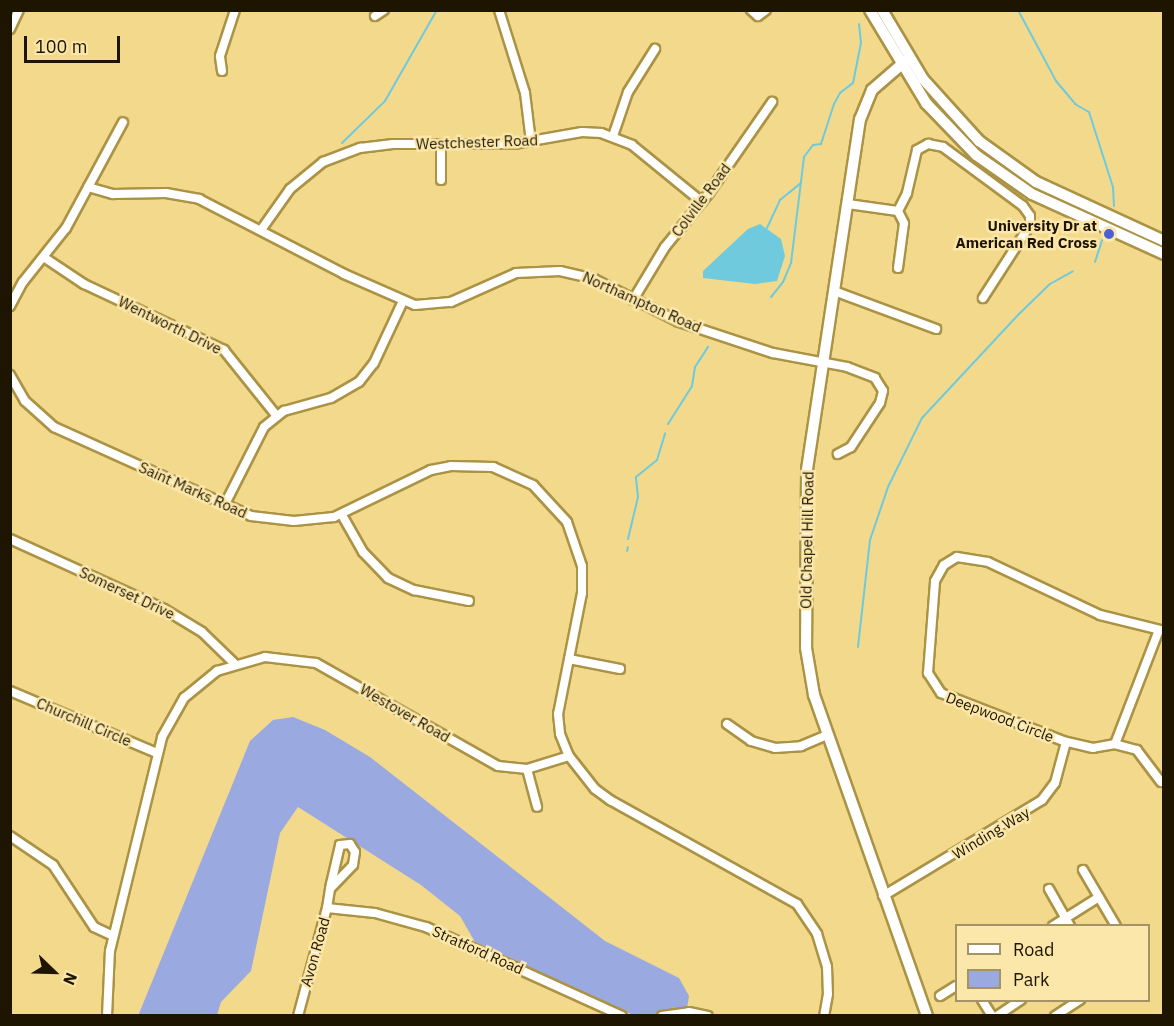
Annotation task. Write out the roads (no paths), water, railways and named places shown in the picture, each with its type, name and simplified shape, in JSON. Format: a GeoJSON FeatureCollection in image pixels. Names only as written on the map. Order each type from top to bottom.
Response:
{"type":"FeatureCollection","features":[{"type":"Feature","properties":{"kind":"street"},"geometry":{"type":"LineString","coordinates":[[10,29],[19,10]]}},
{"type":"Feature","properties":{"kind":"street"},"geometry":{"type":"LineString","coordinates":[[222,71],[220,56],[235,10]]}},
{"type":"Feature","properties":{"kind":"street"},"geometry":{"type":"LineString","coordinates":[[375,16],[384,10]]}},
{"type":"Feature","properties":{"kind":"street"},"geometry":{"type":"LineString","coordinates":[[499,10],[525,93],[531,142]]}},
{"type":"Feature","properties":{"kind":"street"},"geometry":{"type":"LineString","coordinates":[[751,10],[758,16],[765,10]]}},
{"type":"Feature","properties":{"kind":"street"},"geometry":{"type":"LineString","coordinates":[[870,10],[941,121],[993,169],[1054,206],[1164,254]]}},
{"type":"Feature","properties":{"kind":"street"},"geometry":{"type":"LineString","coordinates":[[882,10],[904,61],[945,108],[996,156],[1055,192],[1164,241]]}},
{"type":"Feature","properties":{"kind":"street"},"geometry":{"type":"LineString","coordinates":[[613,136],[628,92],[655,49]]}},
{"type":"Feature","properties":{"kind":"street","name":"Old Chapel Hill Road"},"geometry":{"type":"LineString","coordinates":[[904,61],[877,84],[864,105],[823,361],[804,507],[807,658],[827,735],[927,1016]]}},
{"type":"Feature","properties":{"kind":"street","name":"Colville Road"},"geometry":{"type":"LineString","coordinates":[[633,300],[665,247],[702,202],[772,102]]}},
{"type":"Feature","properties":{"kind":"street"},"geometry":{"type":"LineString","coordinates":[[10,306],[22,282],[45,258],[66,228],[123,122]]}},
{"type":"Feature","properties":{"kind":"street","name":"Westchester Road"},"geometry":{"type":"LineString","coordinates":[[261,230],[290,189],[331,159],[372,146],[531,142],[582,132],[613,136],[643,152],[702,202]]}},
{"type":"Feature","properties":{"kind":"street"},"geometry":{"type":"LineString","coordinates":[[898,268],[904,223],[898,211],[917,150],[928,144],[943,147],[1023,206],[1030,225],[982,298]]}},
{"type":"Feature","properties":{"kind":"street"},"geometry":{"type":"LineString","coordinates":[[441,145],[441,180]]}},
{"type":"Feature","properties":{"kind":"street","name":"Northampton Road"},"geometry":{"type":"LineString","coordinates":[[88,187],[113,194],[186,196],[211,204],[403,301],[441,305],[506,277],[541,270],[594,279],[679,322],[742,343],[823,361],[875,378],[883,391],[880,403],[857,438],[838,454]]}},
{"type":"Feature","properties":{"kind":"street"},"geometry":{"type":"LineString","coordinates":[[848,204],[898,211]]}},
{"type":"Feature","properties":{"kind":"street","name":"Wentworth Drive"},"geometry":{"type":"LineString","coordinates":[[45,258],[84,284],[224,351],[276,415]]}},
{"type":"Feature","properties":{"kind":"street"},"geometry":{"type":"LineString","coordinates":[[834,291],[936,329]]}},
{"type":"Feature","properties":{"kind":"street"},"geometry":{"type":"LineString","coordinates":[[225,504],[257,436],[276,415],[331,398],[359,382],[374,363],[403,301]]}},
{"type":"Feature","properties":{"kind":"street","name":"Saint Marks Road"},"geometry":{"type":"LineString","coordinates":[[10,375],[25,401],[54,427],[251,516],[276,520],[308,521],[342,515],[430,470],[451,466],[493,467],[533,485],[557,507],[580,552],[582,592],[558,714],[560,734],[569,756]]}},
{"type":"Feature","properties":{"kind":"street"},"geometry":{"type":"LineString","coordinates":[[342,515],[363,552],[388,578],[414,590],[469,600]]}},
{"type":"Feature","properties":{"kind":"street","name":"Somerset Drive"},"geometry":{"type":"LineString","coordinates":[[10,539],[164,609],[202,632],[234,663]]}},
{"type":"Feature","properties":{"kind":"street","name":"Deepwood Circle"},"geometry":{"type":"LineString","coordinates":[[1161,631],[1100,615],[969,556],[953,559],[941,569],[935,581],[928,673],[933,687],[946,696],[1066,742],[1094,748],[1115,744],[1142,753],[1161,782]]}},
{"type":"Feature","properties":{"kind":"street"},"geometry":{"type":"LineString","coordinates":[[1115,744],[1161,631]]}},
{"type":"Feature","properties":{"kind":"street","name":"Westover Road"},"geometry":{"type":"LineString","coordinates":[[107,1016],[107,971],[113,936],[157,753],[168,721],[184,698],[209,677],[234,663],[274,657],[316,663],[487,761],[510,770],[527,769],[569,756]]}},
{"type":"Feature","properties":{"kind":"street"},"geometry":{"type":"LineString","coordinates":[[569,659],[620,669]]}},
{"type":"Feature","properties":{"kind":"street","name":"Churchill Circle"},"geometry":{"type":"LineString","coordinates":[[10,692],[157,753]]}},
{"type":"Feature","properties":{"kind":"street"},"geometry":{"type":"LineString","coordinates":[[727,724],[751,741],[775,748],[801,746],[827,735]]}},
{"type":"Feature","properties":{"kind":"street","name":"Winding Way"},"geometry":{"type":"LineString","coordinates":[[883,896],[1042,800],[1058,778],[1066,742]]}},
{"type":"Feature","properties":{"kind":"street"},"geometry":{"type":"LineString","coordinates":[[569,756],[595,789],[610,800],[797,904],[817,934],[827,967],[828,994],[824,1016]]}},
{"type":"Feature","properties":{"kind":"street"},"geometry":{"type":"LineString","coordinates":[[527,769],[537,807]]}},
{"type":"Feature","properties":{"kind":"street"},"geometry":{"type":"LineString","coordinates":[[10,836],[46,858],[72,890],[94,927],[113,936]]}},
{"type":"Feature","properties":{"kind":"street","name":"Avon Road"},"geometry":{"type":"LineString","coordinates":[[298,1016],[327,908],[331,888],[340,845],[350,844],[355,852],[353,865],[331,888]]}},
{"type":"Feature","properties":{"kind":"street"},"geometry":{"type":"LineString","coordinates":[[1083,870],[1115,924]]}},
{"type":"Feature","properties":{"kind":"street"},"geometry":{"type":"LineString","coordinates":[[1049,890],[1069,924]]}},
{"type":"Feature","properties":{"kind":"street"},"geometry":{"type":"LineString","coordinates":[[1056,924],[1099,897]]}},
{"type":"Feature","properties":{"kind":"street","name":"Stratford Road"},"geometry":{"type":"LineString","coordinates":[[327,908],[375,913],[426,927],[622,1016]]}},
{"type":"Feature","properties":{"kind":"street"},"geometry":{"type":"LineString","coordinates":[[940,996],[955,987]]}},
{"type":"Feature","properties":{"kind":"street"},"geometry":{"type":"LineString","coordinates":[[983,1002],[992,1016]]}},
{"type":"Feature","properties":{"kind":"street"},"geometry":{"type":"LineString","coordinates":[[997,1016],[1018,1002]]}},
{"type":"Feature","properties":{"kind":"street"},"geometry":{"type":"LineString","coordinates":[[1055,1016],[1077,1002]]}},
{"type":"Feature","properties":{"kind":"street"},"geometry":{"type":"LineString","coordinates":[[662,1016],[684,1012],[708,1016]]}},
{"type":"Feature","properties":{"kind":"waterway"},"geometry":{"type":"LineString","coordinates":[[342,143],[385,101],[437,10]]}},
{"type":"Feature","properties":{"kind":"waterway"},"geometry":{"type":"LineString","coordinates":[[1018,10],[1056,81],[1075,104],[1089,112],[1113,187],[1114,206]]}},
{"type":"Feature","properties":{"kind":"waterway"},"geometry":{"type":"LineString","coordinates":[[771,297],[783,282],[791,263],[804,157],[813,145],[821,144],[834,104],[840,93],[853,83],[861,43],[859,24]]}},
{"type":"Feature","properties":{"kind":"waterway"},"geometry":{"type":"LineString","coordinates":[[767,228],[780,200],[800,184]]}},
{"type":"Feature","properties":{"kind":"waterway"},"geometry":{"type":"LineString","coordinates":[[1095,262],[1102,240]]}},
{"type":"Feature","properties":{"kind":"waterway"},"geometry":{"type":"LineString","coordinates":[[858,647],[870,540],[888,487],[922,418],[1019,314],[1050,284],[1073,271]]}},
{"type":"Feature","properties":{"kind":"waterway"},"geometry":{"type":"LineString","coordinates":[[668,424],[692,386],[695,367],[708,347]]}},
{"type":"Feature","properties":{"kind":"waterway"},"geometry":{"type":"LineString","coordinates":[[628,539],[638,497],[636,477],[657,460],[665,433]]}},
{"type":"Feature","properties":{"kind":"waterway"},"geometry":{"type":"LineString","coordinates":[[627,551],[628,547]]}},
{"type":"Feature","properties":{"kind":"place","name":"University Dr at American Red Cross"},"geometry":{"type":"Point","coordinates":[1109,234]}}]}
